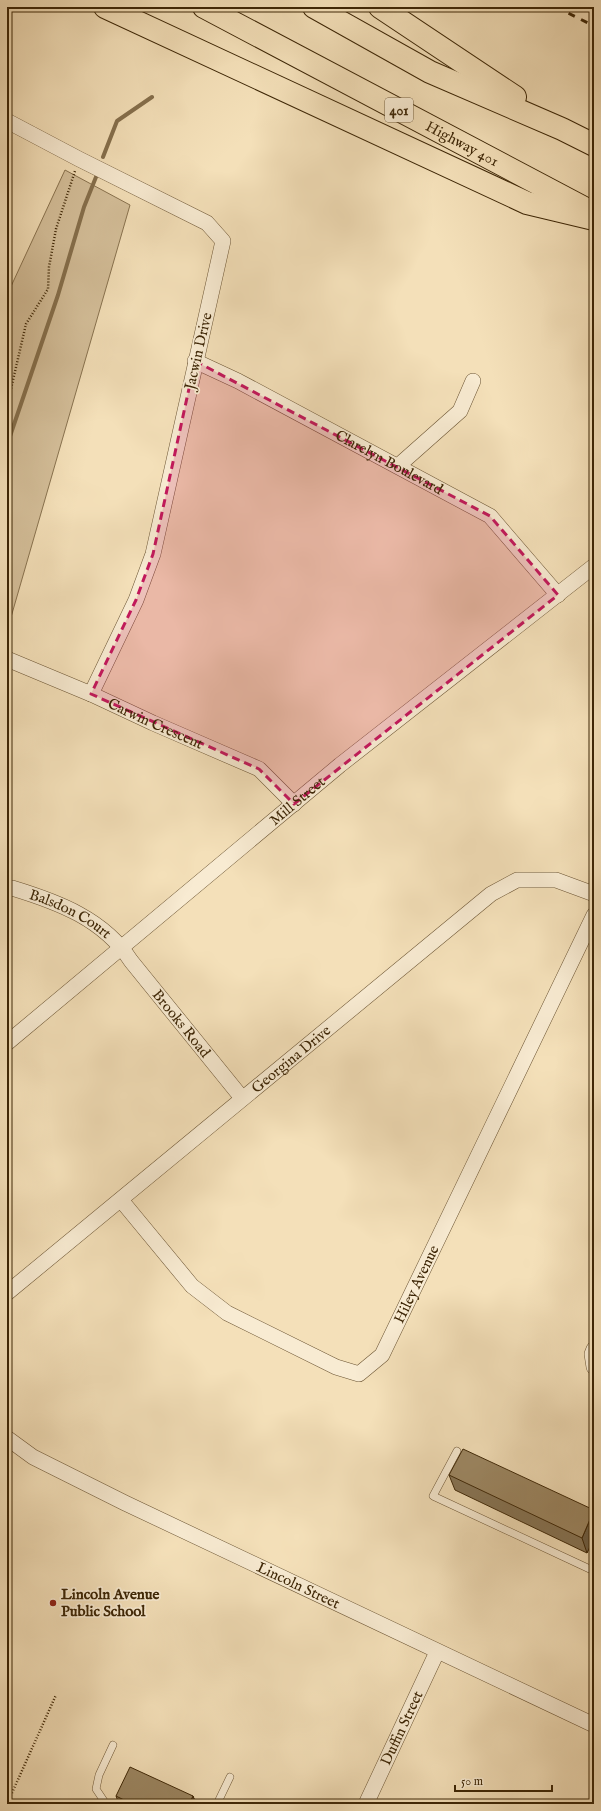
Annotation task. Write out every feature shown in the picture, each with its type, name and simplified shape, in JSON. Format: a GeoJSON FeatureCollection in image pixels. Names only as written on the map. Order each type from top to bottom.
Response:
{"type":"FeatureCollection","features":[{"type":"Feature","properties":{"kind":"highway"},"geometry":{"type":"LineString","coordinates":[[105,7],[527,203],[594,219]]}},
{"type":"Feature","properties":{"kind":"highway","name":"Highway 401"},"geometry":{"type":"LineString","coordinates":[[204,7],[594,213]]}},
{"type":"Feature","properties":{"kind":"highway"},"geometry":{"type":"LineString","coordinates":[[314,7],[430,72],[562,129],[594,145]]}},
{"type":"Feature","properties":{"kind":"highway"},"geometry":{"type":"LineString","coordinates":[[380,7],[562,129]]}},
{"type":"Feature","properties":{"kind":"street","name":"Jacwin Drive"},"geometry":{"type":"LineString","coordinates":[[7,121],[207,223],[223,241],[153,554],[136,600],[91,694]]}},
{"type":"Feature","properties":{"kind":"street","name":"Clarelyn Boulevard"},"geometry":{"type":"LineString","coordinates":[[195,361],[238,381],[490,516],[558,595]]}},
{"type":"Feature","properties":{"kind":"street"},"geometry":{"type":"LineString","coordinates":[[398,466],[460,411],[473,381]]}},
{"type":"Feature","properties":{"kind":"street","name":"Mill Street"},"geometry":{"type":"LineString","coordinates":[[7,1043],[340,765],[594,566]]}},
{"type":"Feature","properties":{"kind":"street","name":"Carwin Crescent"},"geometry":{"type":"LineString","coordinates":[[7,659],[91,694],[153,723],[259,769],[294,804]]}},
{"type":"Feature","properties":{"kind":"street","name":"Georgina Drive"},"geometry":{"type":"LineString","coordinates":[[7,1293],[491,894],[518,880],[556,880],[594,894]]}},
{"type":"Feature","properties":{"kind":"street","name":"Balsdon Court"},"geometry":{"type":"LineString","coordinates":[[12,888],[50,900],[78,913],[102,928],[122,948]]}},
{"type":"Feature","properties":{"kind":"street","name":"Hiley Avenue"},"geometry":{"type":"LineString","coordinates":[[121,1200],[192,1286],[226,1313],[336,1368],[359,1374],[382,1355],[594,915]]}},
{"type":"Feature","properties":{"kind":"street","name":"Brooks Road"},"geometry":{"type":"LineString","coordinates":[[122,948],[242,1098]]}},
{"type":"Feature","properties":{"kind":"street"},"geometry":{"type":"LineString","coordinates":[[594,1349],[592,1354],[594,1367]]}},
{"type":"Feature","properties":{"kind":"street","name":"Lincoln Street"},"geometry":{"type":"LineString","coordinates":[[7,1438],[33,1457],[125,1504],[594,1725]]}},
{"type":"Feature","properties":{"kind":"street","name":"Duffin Street"},"geometry":{"type":"LineString","coordinates":[[366,1804],[437,1652]]}},
{"type":"Feature","properties":{"kind":"lane"},"geometry":{"type":"LineString","coordinates":[[457,1452],[433,1496],[594,1571]]}},
{"type":"Feature","properties":{"kind":"lane"},"geometry":{"type":"LineString","coordinates":[[106,1804],[96,1789],[98,1775],[113,1744]]}},
{"type":"Feature","properties":{"kind":"lane"},"geometry":{"type":"LineString","coordinates":[[217,1804],[230,1777]]}},
{"type":"Feature","properties":{"kind":"path"},"geometry":{"type":"LineString","coordinates":[[7,406],[26,324],[48,289],[49,267],[56,229],[79,159]]}},
{"type":"Feature","properties":{"kind":"path"},"geometry":{"type":"LineString","coordinates":[[7,1804],[56,1694]]}},
{"type":"Feature","properties":{"kind":"highlighted area"},"geometry":{"type":"Polygon","coordinates":[[[195,361],[490,516],[558,595],[294,804],[259,769],[91,694],[136,600],[153,554],[195,361]]]}},
{"type":"Feature","properties":{"kind":"shaded area"},"geometry":{"type":"Polygon","coordinates":[[[65,170],[130,205],[7,631],[7,295],[65,170]]]}},
{"type":"Feature","properties":{"kind":"building"},"geometry":{"type":"Polygon","coordinates":[[[463,1449],[594,1510],[582,1538],[449,1475],[463,1449]]]}},
{"type":"Feature","properties":{"kind":"building"},"geometry":{"type":"Polygon","coordinates":[[[130,1767],[193,1796],[189,1804],[132,1804],[116,1796],[130,1767]]]}},
{"type":"Feature","properties":{"kind":"waterway"},"geometry":{"type":"LineString","coordinates":[[103,157],[117,121],[152,97]]}},
{"type":"Feature","properties":{"kind":"waterway"},"geometry":{"type":"LineString","coordinates":[[7,445],[58,295],[84,207],[96,177]]}},
{"type":"Feature","properties":{"kind":"railway"},"geometry":{"type":"LineString","coordinates":[[556,7],[594,26]]}},
{"type":"Feature","properties":{"kind":"railway"},"geometry":{"type":"LineString","coordinates":[[581,7],[594,14]]}},
{"type":"Feature","properties":{"kind":"place","name":"Lincoln Avenue Public School"},"geometry":{"type":"Point","coordinates":[53,1603]}}]}
